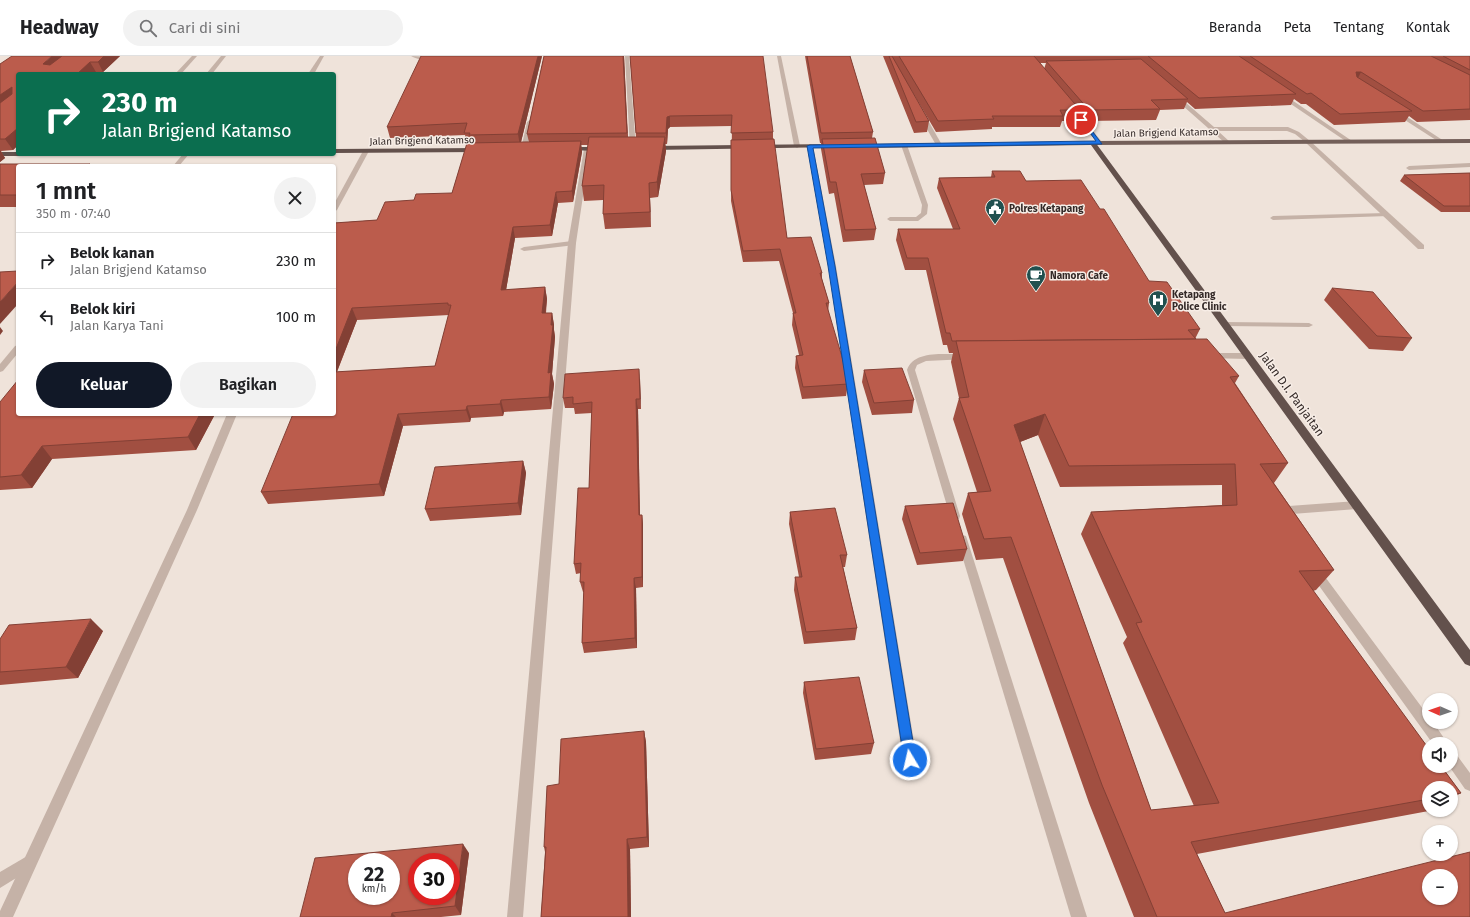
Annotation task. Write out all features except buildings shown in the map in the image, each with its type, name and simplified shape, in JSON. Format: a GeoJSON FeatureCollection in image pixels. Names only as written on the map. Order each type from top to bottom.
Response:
{"type":"FeatureCollection","features":[{"type":"Feature","properties":{"kind":"highway","name":"Jalan Brigjend Katamso"},"geometry":{"type":"LineString","coordinates":[[857,146],[1096,143]]}},
{"type":"Feature","properties":{"kind":"highway","name":"Jalan D.I. Panjaitan"},"geometry":{"type":"LineString","coordinates":[[1096,143],[1248,356],[1470,660]]}},
{"type":"Feature","properties":{"kind":"highway"},"geometry":{"type":"LineString","coordinates":[[626,149],[841,146]]}},
{"type":"Feature","properties":{"kind":"highway"},"geometry":{"type":"LineString","coordinates":[[517,149],[532,149]]}},
{"type":"Feature","properties":{"kind":"highway"},"geometry":{"type":"LineString","coordinates":[[556,149],[610,149]]}},
{"type":"Feature","properties":{"kind":"highway","name":"Jalan Brigjend Katamso"},"geometry":{"type":"LineString","coordinates":[[336,151],[486,150]]}},
{"type":"Feature","properties":{"kind":"highway"},"geometry":{"type":"LineString","coordinates":[[0,154],[16,154]]}},
{"type":"Feature","properties":{"kind":"main road","name":"Jalan Brigjend Katamso"},"geometry":{"type":"LineString","coordinates":[[1096,143],[1470,141]]}},
{"type":"Feature","properties":{"kind":"street"},"geometry":{"type":"LineString","coordinates":[[180,72],[195,56]]}},
{"type":"Feature","properties":{"kind":"street"},"geometry":{"type":"LineString","coordinates":[[210,72],[224,56]]}},
{"type":"Feature","properties":{"kind":"street"},"geometry":{"type":"LineString","coordinates":[[312,72],[322,56]]}},
{"type":"Feature","properties":{"kind":"street"},"geometry":{"type":"LineString","coordinates":[[413,56],[418,58],[437,57]]}},
{"type":"Feature","properties":{"kind":"street"},"geometry":{"type":"LineString","coordinates":[[627,56],[633,149]]}},
{"type":"Feature","properties":{"kind":"street"},"geometry":{"type":"LineString","coordinates":[[778,56],[797,146]]}},
{"type":"Feature","properties":{"kind":"street"},"geometry":{"type":"LineString","coordinates":[[1277,92],[1349,141]]}},
{"type":"Feature","properties":{"kind":"street"},"geometry":{"type":"LineString","coordinates":[[1174,95],[1227,142]]}},
{"type":"Feature","properties":{"kind":"street"},"geometry":{"type":"LineString","coordinates":[[1068,103],[1096,143]]}},
{"type":"Feature","properties":{"kind":"street"},"geometry":{"type":"LineString","coordinates":[[1387,106],[1441,141]]}},
{"type":"Feature","properties":{"kind":"street"},"geometry":{"type":"LineString","coordinates":[[920,111],[939,145]]}},
{"type":"Feature","properties":{"kind":"street"},"geometry":{"type":"LineString","coordinates":[[524,149],[531,118]]}},
{"type":"Feature","properties":{"kind":"street"},"geometry":{"type":"LineString","coordinates":[[1212,129],[1288,129],[1297,133],[1421,247]]}},
{"type":"Feature","properties":{"kind":"street"},"geometry":{"type":"LineString","coordinates":[[890,219],[918,219],[924,214],[925,205],[904,145]]}},
{"type":"Feature","properties":{"kind":"street"},"geometry":{"type":"LineString","coordinates":[[810,146],[832,266],[910,760]]}},
{"type":"Feature","properties":{"kind":"street"},"geometry":{"type":"LineString","coordinates":[[515,917],[572,243],[587,149]]}},
{"type":"Feature","properties":{"kind":"street"},"geometry":{"type":"LineString","coordinates":[[336,206],[366,151]]}},
{"type":"Feature","properties":{"kind":"street"},"geometry":{"type":"LineString","coordinates":[[178,164],[184,156]]}},
{"type":"Feature","properties":{"kind":"street"},"geometry":{"type":"LineString","coordinates":[[1409,168],[1470,165]]}},
{"type":"Feature","properties":{"kind":"street"},"geometry":{"type":"LineString","coordinates":[[1273,218],[1386,215]]}},
{"type":"Feature","properties":{"kind":"street"},"geometry":{"type":"LineString","coordinates":[[524,249],[572,243]]}},
{"type":"Feature","properties":{"kind":"street"},"geometry":{"type":"LineString","coordinates":[[1225,324],[1309,325]]}},
{"type":"Feature","properties":{"kind":"street"},"geometry":{"type":"LineString","coordinates":[[0,369],[16,350]]}},
{"type":"Feature","properties":{"kind":"street"},"geometry":{"type":"LineString","coordinates":[[1200,356],[1248,356]]}},
{"type":"Feature","properties":{"kind":"street"},"geometry":{"type":"LineString","coordinates":[[978,357],[924,358],[913,364],[911,370],[1079,917]]}},
{"type":"Feature","properties":{"kind":"street"},"geometry":{"type":"LineString","coordinates":[[5,917],[192,510],[231,416]]}},
{"type":"Feature","properties":{"kind":"street"},"geometry":{"type":"LineString","coordinates":[[1285,530],[1281,518],[1289,510],[1357,505]]}},
{"type":"Feature","properties":{"kind":"street"},"geometry":{"type":"LineString","coordinates":[[1308,562],[1435,737]]}},
{"type":"Feature","properties":{"kind":"street"},"geometry":{"type":"LineString","coordinates":[[1458,768],[1470,784]]}},
{"type":"Feature","properties":{"kind":"street"},"geometry":{"type":"LineString","coordinates":[[0,881],[29,862]]}},
{"type":"Feature","properties":{"kind":"place","name":"Polres Ketapang"},"geometry":{"type":"Point","coordinates":[995,225]}},
{"type":"Feature","properties":{"kind":"place","name":"Namora Cafe"},"geometry":{"type":"Point","coordinates":[1036,292]}},
{"type":"Feature","properties":{"kind":"place","name":"Ketapang Police Clinic"},"geometry":{"type":"Point","coordinates":[1158,317]}},
{"type":"Feature","properties":{"kind":"route"},"geometry":{"type":"LineString","coordinates":[[910,760],[832,266],[810,146],[1100,143],[1081,120]]}}]}
